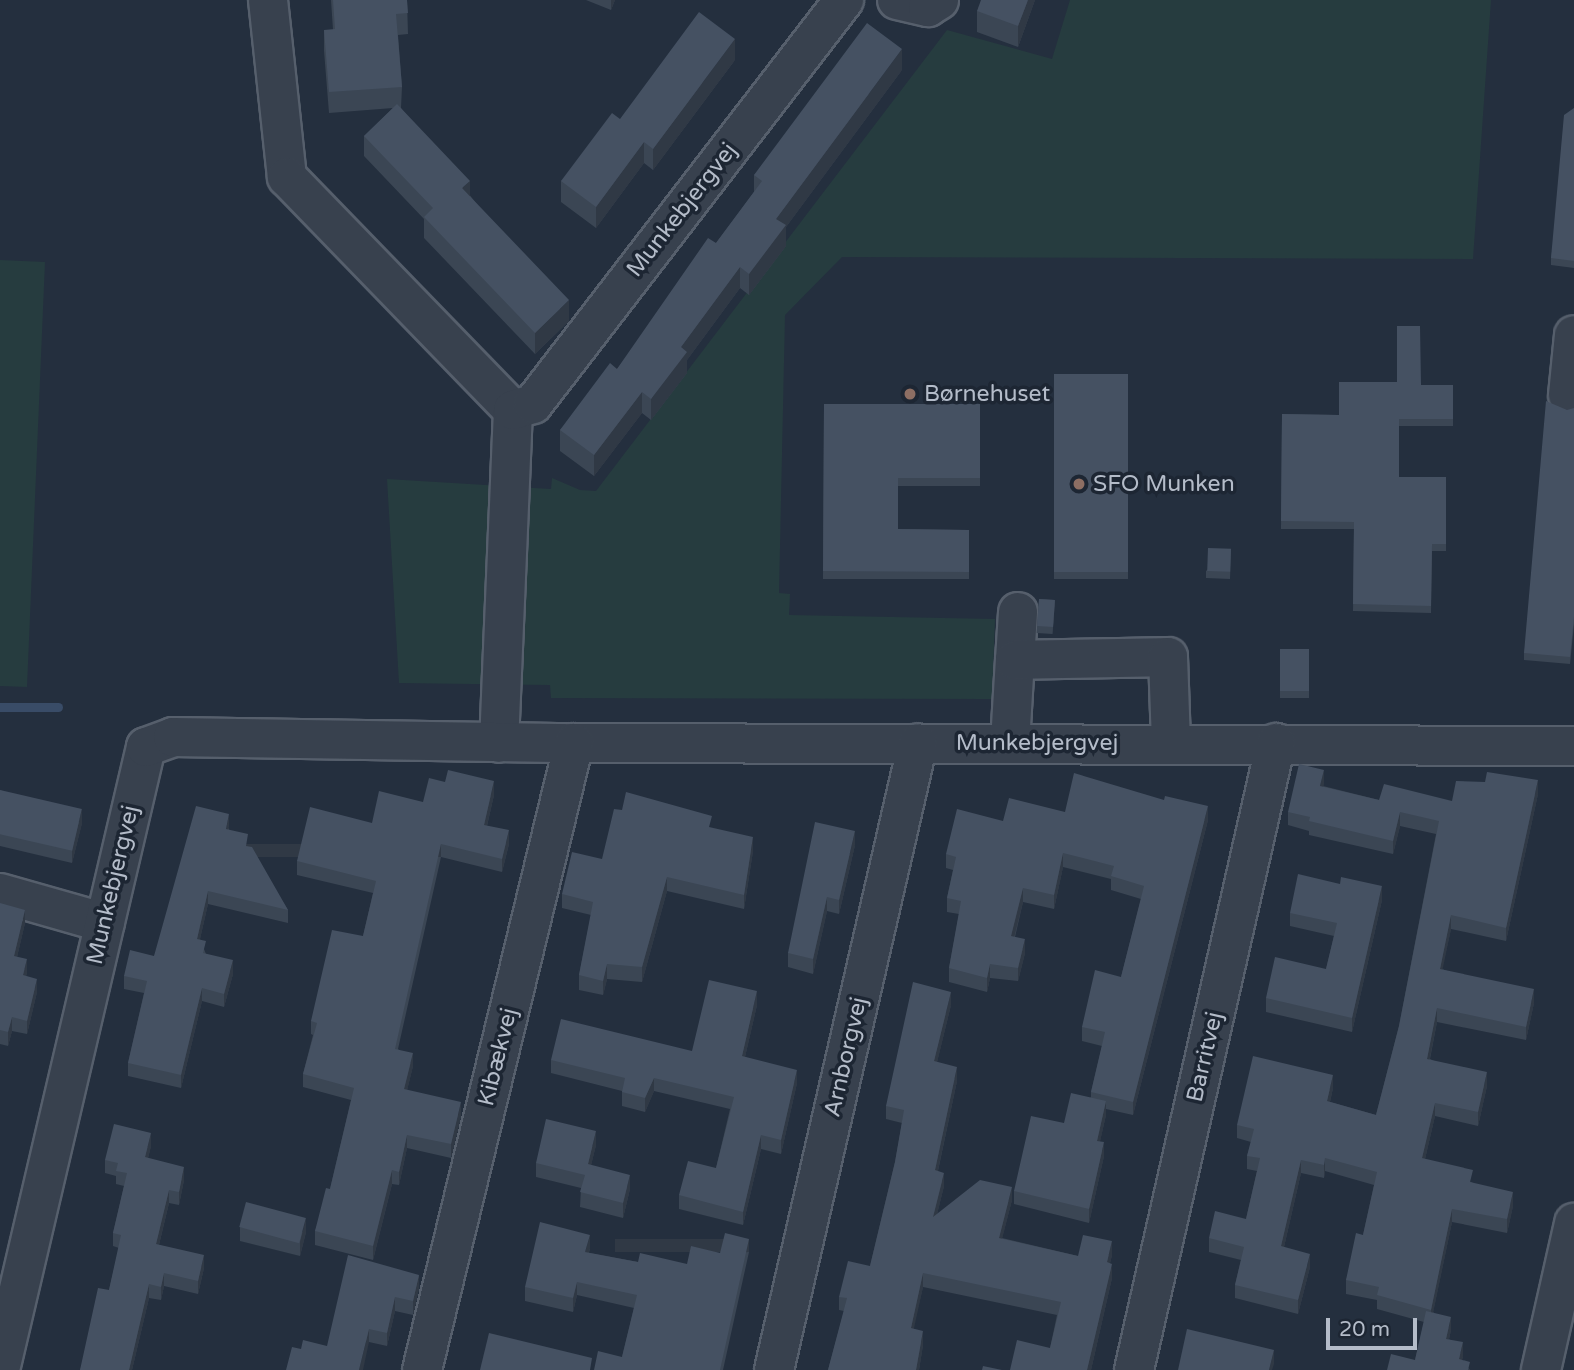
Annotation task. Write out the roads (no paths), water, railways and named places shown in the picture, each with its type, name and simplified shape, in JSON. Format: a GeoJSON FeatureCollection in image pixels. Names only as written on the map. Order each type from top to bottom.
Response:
{"type":"FeatureCollection","features":[{"type":"Feature","properties":{"kind":"street"},"geometry":{"type":"LineString","coordinates":[[268,0],[287,177],[513,410],[499,743]]}},
{"type":"Feature","properties":{"kind":"street","name":"Munkebjergvej"},"geometry":{"type":"LineString","coordinates":[[513,410],[533,404],[844,0]]}},
{"type":"Feature","properties":{"kind":"street"},"geometry":{"type":"LineString","coordinates":[[897,0],[928,6],[939,0]]}},
{"type":"Feature","properties":{"kind":"street"},"geometry":{"type":"LineString","coordinates":[[1568,395],[1574,344]]}},
{"type":"Feature","properties":{"kind":"street"},"geometry":{"type":"LineString","coordinates":[[1010,743],[1018,612]]}},
{"type":"Feature","properties":{"kind":"street"},"geometry":{"type":"LineString","coordinates":[[1016,660],[1168,657],[1171,743]]}},
{"type":"Feature","properties":{"kind":"street","name":"Munkebjergvej"},"geometry":{"type":"LineString","coordinates":[[0,1370],[145,747],[173,737],[499,743],[1276,743],[1574,746]]}},
{"type":"Feature","properties":{"kind":"street","name":"Kibækvej"},"geometry":{"type":"LineString","coordinates":[[422,1370],[574,743]]}},
{"type":"Feature","properties":{"kind":"street","name":"Arnborgvej"},"geometry":{"type":"LineString","coordinates":[[774,1370],[918,743]]}},
{"type":"Feature","properties":{"kind":"street","name":"Barritvej"},"geometry":{"type":"LineString","coordinates":[[1134,1370],[1276,743]]}},
{"type":"Feature","properties":{"kind":"street"},"geometry":{"type":"LineString","coordinates":[[0,893],[105,923]]}},
{"type":"Feature","properties":{"kind":"street"},"geometry":{"type":"LineString","coordinates":[[1541,1370],[1574,1223]]}},
{"type":"Feature","properties":{"kind":"waterway"},"geometry":{"type":"LineString","coordinates":[[0,707],[58,707]]}},
{"type":"Feature","properties":{"kind":"place","name":"Børnehuset"},"geometry":{"type":"Point","coordinates":[910,394]}},
{"type":"Feature","properties":{"kind":"place","name":"SFO Munken"},"geometry":{"type":"Point","coordinates":[1079,484]}}]}
